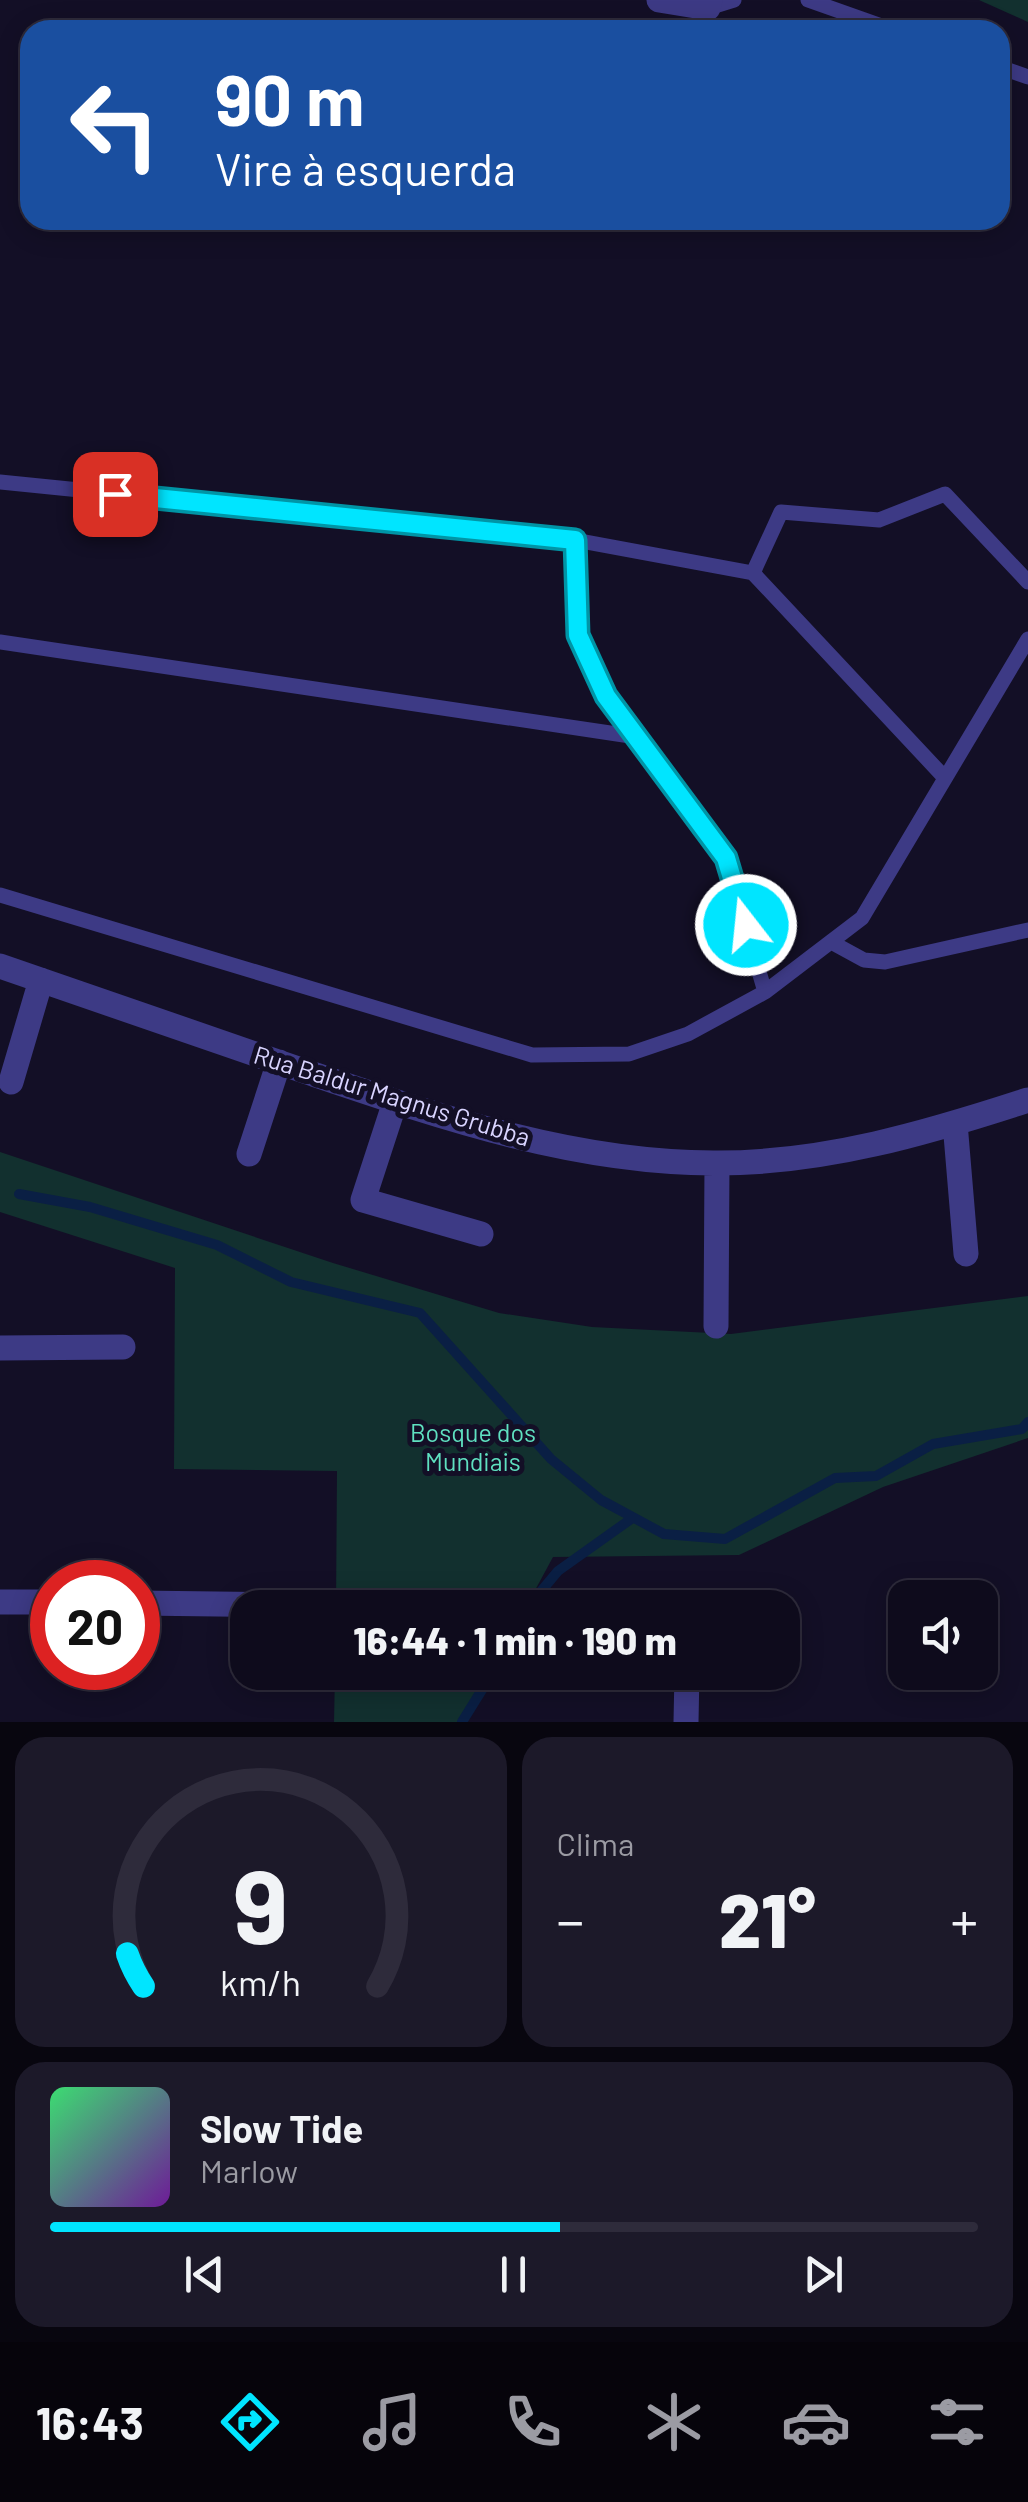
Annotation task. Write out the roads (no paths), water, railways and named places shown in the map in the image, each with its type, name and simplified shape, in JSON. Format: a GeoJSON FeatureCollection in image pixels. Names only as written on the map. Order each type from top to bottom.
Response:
{"type":"FeatureCollection","features":[{"type":"Feature","properties":{"kind":"street"},"geometry":{"type":"LineString","coordinates":[[659,0],[709,4]]}},
{"type":"Feature","properties":{"kind":"street","name":"Rua Baldur Magnus Grubba"},"geometry":{"type":"LineString","coordinates":[[0,966],[395,1102],[616,1156],[717,1164],[818,1156],[955,1123],[1028,1100]]}},
{"type":"Feature","properties":{"kind":"street"},"geometry":{"type":"LineString","coordinates":[[11,1082],[41,980]]}},
{"type":"Feature","properties":{"kind":"street"},"geometry":{"type":"LineString","coordinates":[[248,1154],[280,1062]]}},
{"type":"Feature","properties":{"kind":"street"},"geometry":{"type":"LineString","coordinates":[[395,1102],[363,1200],[482,1234]]}},
{"type":"Feature","properties":{"kind":"street"},"geometry":{"type":"LineString","coordinates":[[955,1123],[966,1254]]}},
{"type":"Feature","properties":{"kind":"street"},"geometry":{"type":"LineString","coordinates":[[716,1326],[717,1164]]}},
{"type":"Feature","properties":{"kind":"street"},"geometry":{"type":"LineString","coordinates":[[0,1348],[123,1347]]}},
{"type":"Feature","properties":{"kind":"street"},"geometry":{"type":"LineString","coordinates":[[0,1602],[30,1602]]}},
{"type":"Feature","properties":{"kind":"street"},"geometry":{"type":"LineString","coordinates":[[160,1603],[230,1604]]}},
{"type":"Feature","properties":{"kind":"street"},"geometry":{"type":"LineString","coordinates":[[686,1690],[686,1722]]}},
{"type":"Feature","properties":{"kind":"lane"},"geometry":{"type":"LineString","coordinates":[[709,4],[734,0]]}},
{"type":"Feature","properties":{"kind":"lane"},"geometry":{"type":"LineString","coordinates":[[808,0],[865,20]]}},
{"type":"Feature","properties":{"kind":"lane"},"geometry":{"type":"LineString","coordinates":[[0,482],[575,540],[753,574],[946,778]]}},
{"type":"Feature","properties":{"kind":"lane"},"geometry":{"type":"LineString","coordinates":[[753,574],[781,512],[880,520],[944,494],[1028,582]]}},
{"type":"Feature","properties":{"kind":"lane"},"geometry":{"type":"LineString","coordinates":[[575,540],[578,635],[606,696],[726,858],[766,992]]}},
{"type":"Feature","properties":{"kind":"lane"},"geometry":{"type":"LineString","coordinates":[[0,896],[342,994],[532,1055],[629,1054],[688,1034],[766,992],[862,918],[1028,639]]}},
{"type":"Feature","properties":{"kind":"lane"},"geometry":{"type":"LineString","coordinates":[[0,642],[637,737]]}},
{"type":"Feature","properties":{"kind":"lane"},"geometry":{"type":"LineString","coordinates":[[831,942],[864,960],[885,962],[1028,930]]}},
{"type":"Feature","properties":{"kind":"waterway"},"geometry":{"type":"LineString","coordinates":[[19,1194],[90,1207],[217,1245],[291,1282],[420,1313],[551,1459],[601,1500],[664,1534],[725,1539],[835,1478],[876,1476],[933,1444],[1022,1429],[1028,1422]]}},
{"type":"Feature","properties":{"kind":"waterway"},"geometry":{"type":"LineString","coordinates":[[542,1590],[558,1571],[631,1519]]}},
{"type":"Feature","properties":{"kind":"waterway"},"geometry":{"type":"LineString","coordinates":[[462,1722],[482,1690]]}},
{"type":"Feature","properties":{"kind":"park label","name":"Bosque dos Mundiais"},"geometry":{"type":"Point","coordinates":[473,1448]}}]}
